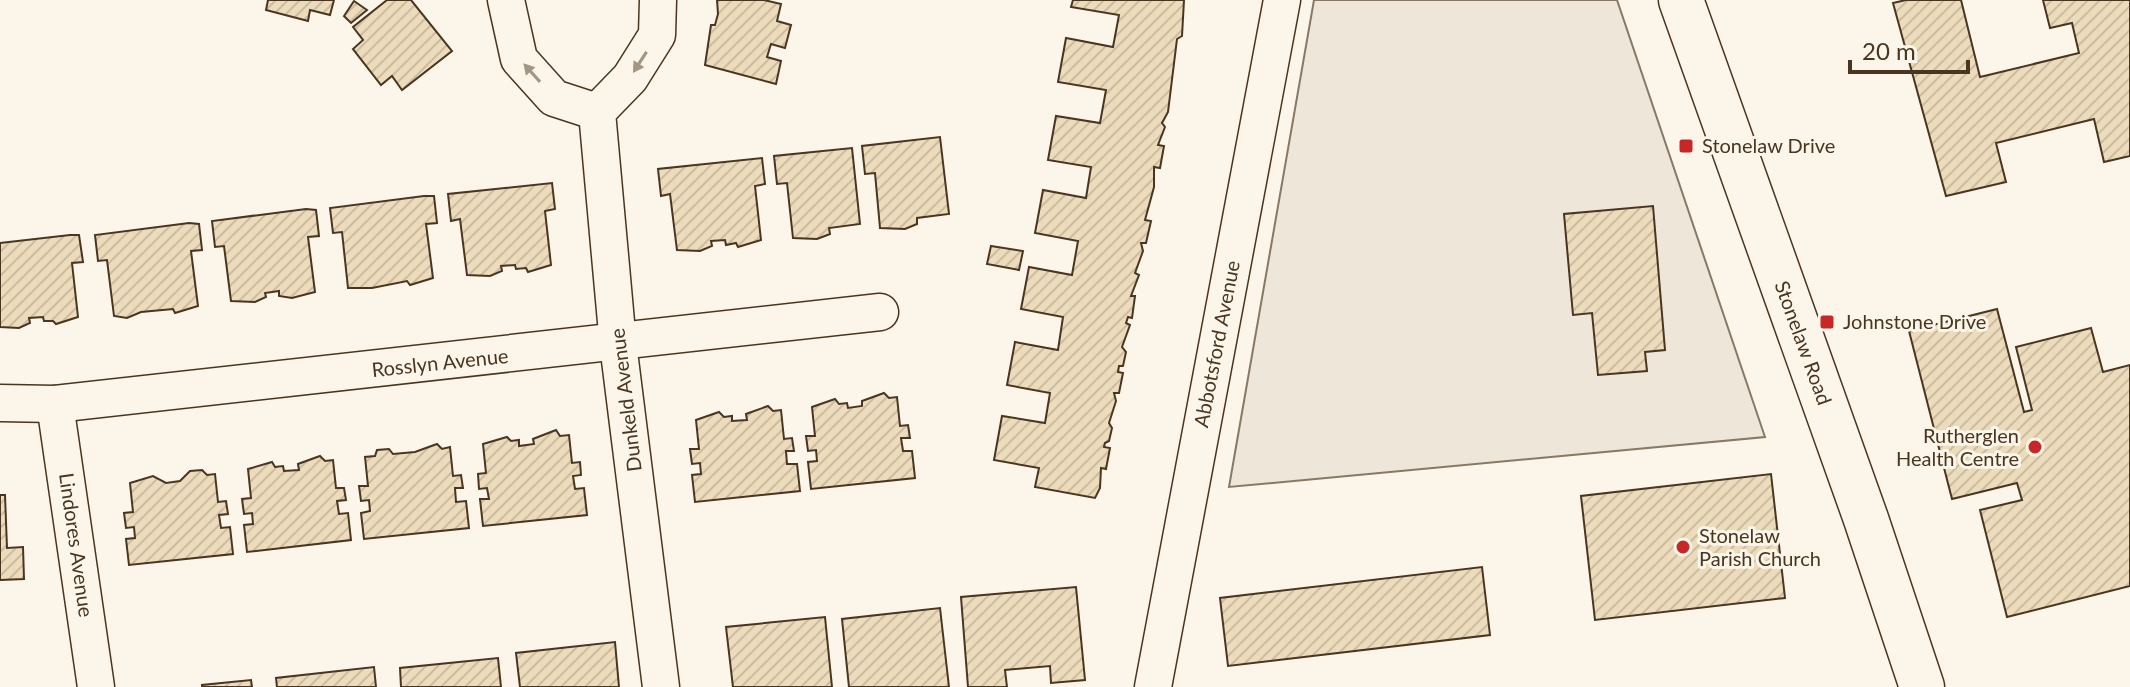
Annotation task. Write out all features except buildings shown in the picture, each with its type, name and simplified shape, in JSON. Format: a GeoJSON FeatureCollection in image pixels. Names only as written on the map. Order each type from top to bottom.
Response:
{"type":"FeatureCollection","features":[{"type":"Feature","properties":{"kind":"main road","name":"Stonelaw Road"},"geometry":{"type":"LineString","coordinates":[[1681,0],[1866,519],[1922,687]]}},
{"type":"Feature","properties":{"kind":"street"},"geometry":{"type":"LineString","coordinates":[[506,0],[519,59],[554,98],[597,112],[630,78],[657,35],[658,0]]}},
{"type":"Feature","properties":{"kind":"street","name":"Abbotsford Avenue"},"geometry":{"type":"LineString","coordinates":[[1153,687],[1282,0]]}},
{"type":"Feature","properties":{"kind":"street","name":"Dunkeld Avenue"},"geometry":{"type":"LineString","coordinates":[[597,112],[618,344],[661,687]]}},
{"type":"Feature","properties":{"kind":"street","name":"Rosslyn Avenue"},"geometry":{"type":"LineString","coordinates":[[0,403],[55,404],[618,344],[880,312]]}},
{"type":"Feature","properties":{"kind":"street","name":"Lindores Avenue"},"geometry":{"type":"LineString","coordinates":[[55,404],[96,687]]}},
{"type":"Feature","properties":{"kind":"shaded area"},"geometry":{"type":"Polygon","coordinates":[[[1314,0],[1617,0],[1765,437],[1229,487],[1314,0]]]}},
{"type":"Feature","properties":{"kind":"place","name":"Stonelaw Drive"},"geometry":{"type":"Point","coordinates":[1686,146]}},
{"type":"Feature","properties":{"kind":"place","name":"Johnstone Drive"},"geometry":{"type":"Point","coordinates":[1827,322]}},
{"type":"Feature","properties":{"kind":"place","name":"Rutherglen Health Centre"},"geometry":{"type":"Point","coordinates":[2035,447]}},
{"type":"Feature","properties":{"kind":"place","name":"Stonelaw Parish Church"},"geometry":{"type":"Point","coordinates":[1683,547]}}]}
